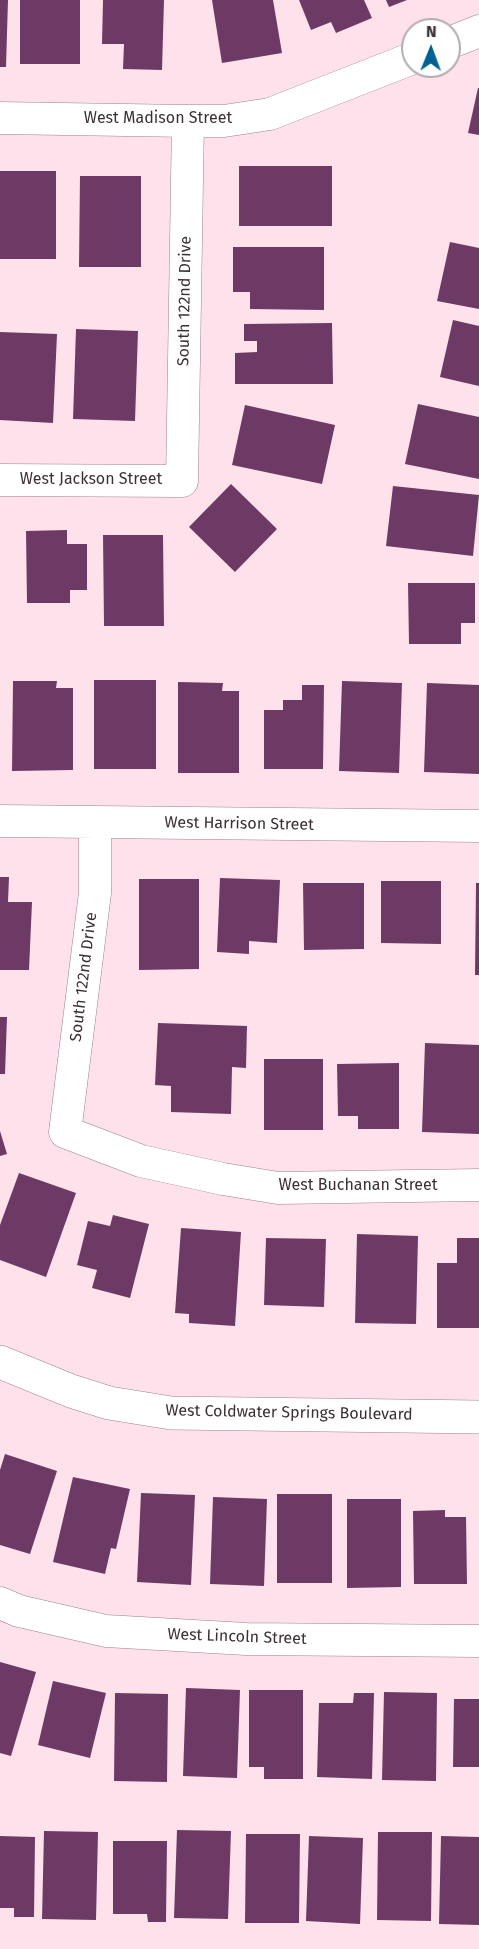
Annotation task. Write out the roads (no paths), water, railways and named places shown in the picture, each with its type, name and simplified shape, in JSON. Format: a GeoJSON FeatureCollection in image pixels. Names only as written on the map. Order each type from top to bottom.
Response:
{"type":"FeatureCollection","features":[{"type":"Feature","properties":{"kind":"street"},"geometry":{"type":"LineString","coordinates":[[461,38],[479,31]]}},
{"type":"Feature","properties":{"kind":"street","name":"West Madison Street"},"geometry":{"type":"LineString","coordinates":[[0,118],[224,121],[270,114],[401,62]]}},
{"type":"Feature","properties":{"kind":"street","name":"South 122nd Drive"},"geometry":{"type":"LineString","coordinates":[[182,481],[188,121]]}},
{"type":"Feature","properties":{"kind":"street","name":"West Jackson Street"},"geometry":{"type":"LineString","coordinates":[[0,480],[182,481]]}},
{"type":"Feature","properties":{"kind":"street","name":"West Harrison Street"},"geometry":{"type":"LineString","coordinates":[[0,821],[479,826]]}},
{"type":"Feature","properties":{"kind":"street","name":"South 122nd Drive"},"geometry":{"type":"LineString","coordinates":[[65,1132],[95,893],[95,822]]}},
{"type":"Feature","properties":{"kind":"street","name":"West Buchanan Street"},"geometry":{"type":"LineString","coordinates":[[65,1132],[141,1161],[223,1179],[278,1188],[479,1185]]}},
{"type":"Feature","properties":{"kind":"street","name":"West Coldwater Springs Boulevard"},"geometry":{"type":"LineString","coordinates":[[0,1362],[71,1391],[109,1403],[171,1413],[479,1417]]}},
{"type":"Feature","properties":{"kind":"street","name":"West Lincoln Street"},"geometry":{"type":"LineString","coordinates":[[0,1603],[19,1611],[106,1631],[246,1639],[479,1641]]}}]}
